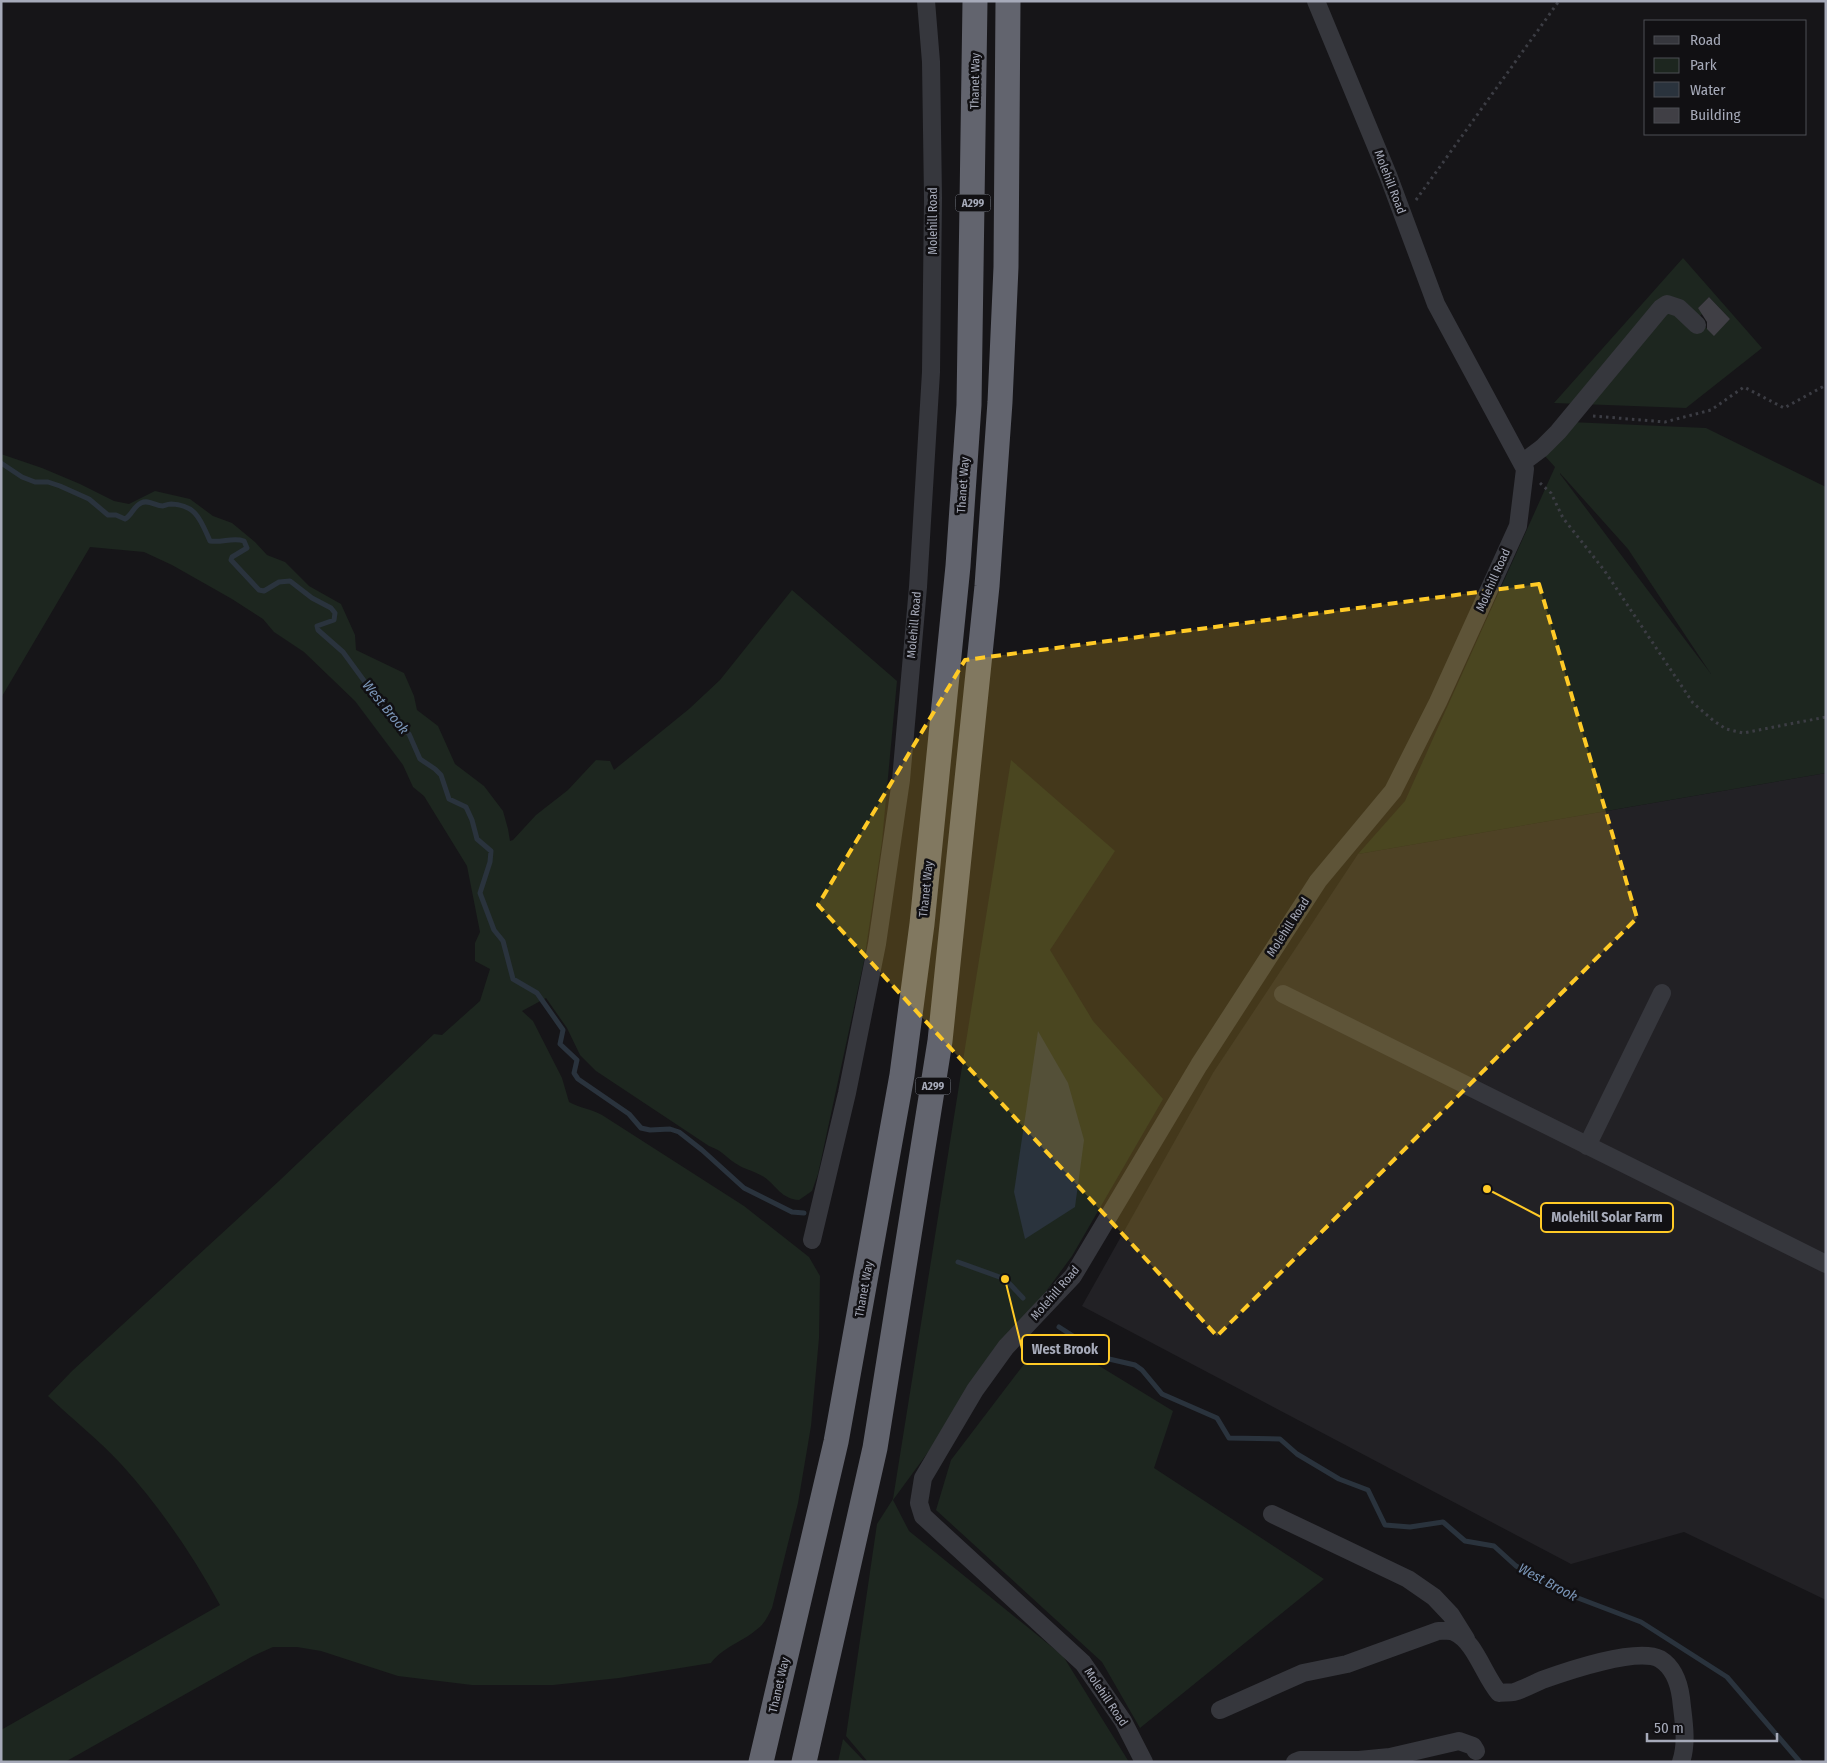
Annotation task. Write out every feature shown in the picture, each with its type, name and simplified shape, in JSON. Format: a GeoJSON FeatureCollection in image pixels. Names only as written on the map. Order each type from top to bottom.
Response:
{"type":"FeatureCollection","features":[{"type":"Feature","properties":{"kind":"highway","name":"Thanet Way"},"geometry":{"type":"LineString","coordinates":[[761,1762],[836,1442],[902,1075],[922,924],[957,576],[969,405],[975,1]]}},
{"type":"Feature","properties":{"kind":"highway","name":"A299"},"geometry":{"type":"LineString","coordinates":[[804,1762],[875,1448],[940,1041],[987,586],[1000,402],[1006,267],[1008,1]]}},
{"type":"Feature","properties":{"kind":"street","name":"Molehill Road"},"geometry":{"type":"LineString","coordinates":[[812,1240],[847,1093],[875,953],[901,780],[918,587],[931,372],[933,188],[930,62],[926,1]]}},
{"type":"Feature","properties":{"kind":"street","name":"Molehill Road"},"geometry":{"type":"LineString","coordinates":[[1144,1762],[1123,1721],[1083,1663],[923,1516],[919,1503],[923,1478],[975,1390],[1006,1347],[1073,1276],[1199,1065],[1318,881],[1393,791],[1438,702],[1518,526],[1524,466],[1436,304],[1400,207],[1316,1]]}},
{"type":"Feature","properties":{"kind":"street"},"geometry":{"type":"LineString","coordinates":[[1524,466],[1572,415],[1661,308],[1667,304],[1679,308],[1697,325]]}},
{"type":"Feature","properties":{"kind":"street"},"geometry":{"type":"LineString","coordinates":[[1587,1146],[1662,993]]}},
{"type":"Feature","properties":{"kind":"street"},"geometry":{"type":"LineString","coordinates":[[1283,994],[1826,1264]]}},
{"type":"Feature","properties":{"kind":"street"},"geometry":{"type":"LineString","coordinates":[[1272,1514],[1408,1579],[1434,1597],[1451,1615],[1492,1684],[1499,1692],[1512,1692],[1544,1680],[1617,1658],[1638,1655],[1659,1659],[1672,1669],[1680,1692],[1684,1732],[1682,1762]]}},
{"type":"Feature","properties":{"kind":"street"},"geometry":{"type":"LineString","coordinates":[[1220,1710],[1303,1673],[1347,1664],[1438,1631],[1454,1631],[1467,1641]]}},
{"type":"Feature","properties":{"kind":"street"},"geometry":{"type":"LineString","coordinates":[[1296,1762],[1300,1760],[1360,1760],[1390,1757],[1458,1741],[1473,1746],[1476,1751]]}},
{"type":"Feature","properties":{"kind":"path"},"geometry":{"type":"LineString","coordinates":[[1400,207],[1414,202],[1559,1]]}},
{"type":"Feature","properties":{"kind":"path"},"geometry":{"type":"LineString","coordinates":[[1572,415],[1665,422],[1711,410],[1744,387],[1784,408],[1826,385]]}},
{"type":"Feature","properties":{"kind":"path"},"geometry":{"type":"LineString","coordinates":[[1524,466],[1551,493],[1563,518],[1604,570],[1693,702],[1714,721],[1726,729],[1743,733],[1826,717]]}},
{"type":"Feature","properties":{"kind":"highlighted area"},"geometry":{"type":"Polygon","coordinates":[[[1539,584],[1637,918],[1217,1336],[818,905],[965,660],[1539,584]]]}},
{"type":"Feature","properties":{"kind":"shaded area"},"geometry":{"type":"Polygon","coordinates":[[[1826,773],[1826,1600],[1684,1532],[1571,1564],[1082,1306],[1213,1073],[1358,854],[1826,773]]]}},
{"type":"Feature","properties":{"kind":"green space"},"geometry":{"type":"Polygon","coordinates":[[[1683,258],[1762,348],[1686,408],[1554,403],[1683,258]],[[1709,297],[1698,308],[1703,313],[1697,319],[1714,335],[1730,319],[1709,297]]]}},
{"type":"Feature","properties":{"kind":"green space"},"geometry":{"type":"Polygon","coordinates":[[[1570,422],[1706,428],[1826,487],[1826,773],[1358,854],[1405,801],[1555,467],[1544,455],[1570,422]],[[1560,473],[1711,674],[1628,549],[1560,473]]]}},
{"type":"Feature","properties":{"kind":"green space"},"geometry":{"type":"Polygon","coordinates":[[[1,454],[42,468],[114,501],[129,504],[155,491],[190,499],[213,516],[232,523],[267,555],[285,562],[309,586],[341,604],[355,635],[356,650],[404,673],[414,696],[417,710],[438,726],[455,764],[484,786],[503,811],[510,841],[536,815],[568,790],[596,760],[610,761],[614,770],[689,709],[720,680],[792,590],[897,681],[882,841],[864,961],[818,1174],[812,1191],[799,1200],[788,1197],[764,1177],[738,1165],[596,1071],[580,1055],[567,1028],[546,998],[522,1011],[533,1021],[562,1078],[569,1102],[602,1115],[744,1206],[809,1257],[820,1276],[819,1338],[811,1426],[798,1503],[772,1608],[766,1620],[759,1628],[721,1653],[711,1663],[619,1678],[553,1685],[472,1685],[398,1676],[321,1651],[297,1647],[273,1647],[253,1656],[65,1762],[1,1762],[1,1730],[220,1605],[175,1532],[149,1497],[104,1446],[48,1396],[72,1371],[279,1181],[434,1034],[442,1035],[480,1001],[490,969],[475,961],[475,943],[480,932],[467,866],[424,796],[413,787],[403,765],[355,701],[304,652],[274,632],[263,619],[172,565],[144,552],[90,547],[1,698],[1,454]]]}},
{"type":"Feature","properties":{"kind":"green space"},"geometry":{"type":"Polygon","coordinates":[[[1011,760],[1115,851],[1050,950],[1093,1021],[1163,1099],[1072,1256],[893,1500],[909,1531],[1063,1656],[1129,1762],[868,1762],[846,1736],[877,1524],[893,1499],[1011,760]]]}},
{"type":"Feature","properties":{"kind":"green space"},"geometry":{"type":"Polygon","coordinates":[[[1047,1334],[1173,1411],[1154,1468],[1324,1579],[1140,1728],[1102,1662],[936,1510],[951,1460],[1047,1334]]]}},
{"type":"Feature","properties":{"kind":"green space"},"geometry":{"type":"Polygon","coordinates":[[[843,1739],[865,1762],[838,1762],[843,1739]]]}},
{"type":"Feature","properties":{"kind":"water"},"geometry":{"type":"Polygon","coordinates":[[[1038,1031],[1068,1083],[1084,1140],[1075,1207],[1025,1239],[1014,1192],[1038,1031]]]}},
{"type":"Feature","properties":{"kind":"building"},"geometry":{"type":"Polygon","coordinates":[[[1709,297],[1730,319],[1714,336],[1707,329],[1707,322],[1698,308],[1709,297]]]}},
{"type":"Feature","properties":{"kind":"waterway","name":"West Brook"},"geometry":{"type":"LineString","coordinates":[[1,463],[22,477],[35,482],[48,482],[89,499],[108,515],[116,515],[125,519],[136,507],[144,502],[160,506],[171,504],[187,507],[197,515],[210,541],[244,541],[247,548],[232,557],[231,560],[259,590],[264,591],[279,582],[290,581],[312,598],[331,608],[335,613],[334,620],[317,626],[318,630],[343,652],[395,723],[409,734],[420,759],[441,775],[449,799],[466,807],[477,839],[491,851],[490,862],[480,893],[494,930],[503,941],[513,979],[537,993],[563,1030],[560,1044],[577,1060],[574,1073],[578,1079],[629,1114],[641,1128],[650,1130],[670,1129],[679,1132],[744,1188],[792,1212],[804,1213]]}},
{"type":"Feature","properties":{"kind":"waterway","name":"West Brook"},"geometry":{"type":"LineString","coordinates":[[958,1262],[1005,1279],[1023,1298]]}},
{"type":"Feature","properties":{"kind":"waterway","name":"West Brook"},"geometry":{"type":"LineString","coordinates":[[1059,1327],[1073,1336],[1086,1351],[1096,1356],[1135,1365],[1142,1370],[1162,1394],[1217,1418],[1229,1438],[1280,1439],[1297,1454],[1339,1479],[1368,1490],[1385,1525],[1410,1527],[1443,1522],[1465,1541],[1494,1546],[1516,1566],[1578,1598],[1641,1622],[1727,1677],[1800,1762]]}},
{"type":"Feature","properties":{"kind":"place","name":"Molehill Solar Farm"},"geometry":{"type":"Point","coordinates":[1487,1189]}},
{"type":"Feature","properties":{"kind":"place","name":"West Brook"},"geometry":{"type":"Point","coordinates":[1005,1279]}}]}
